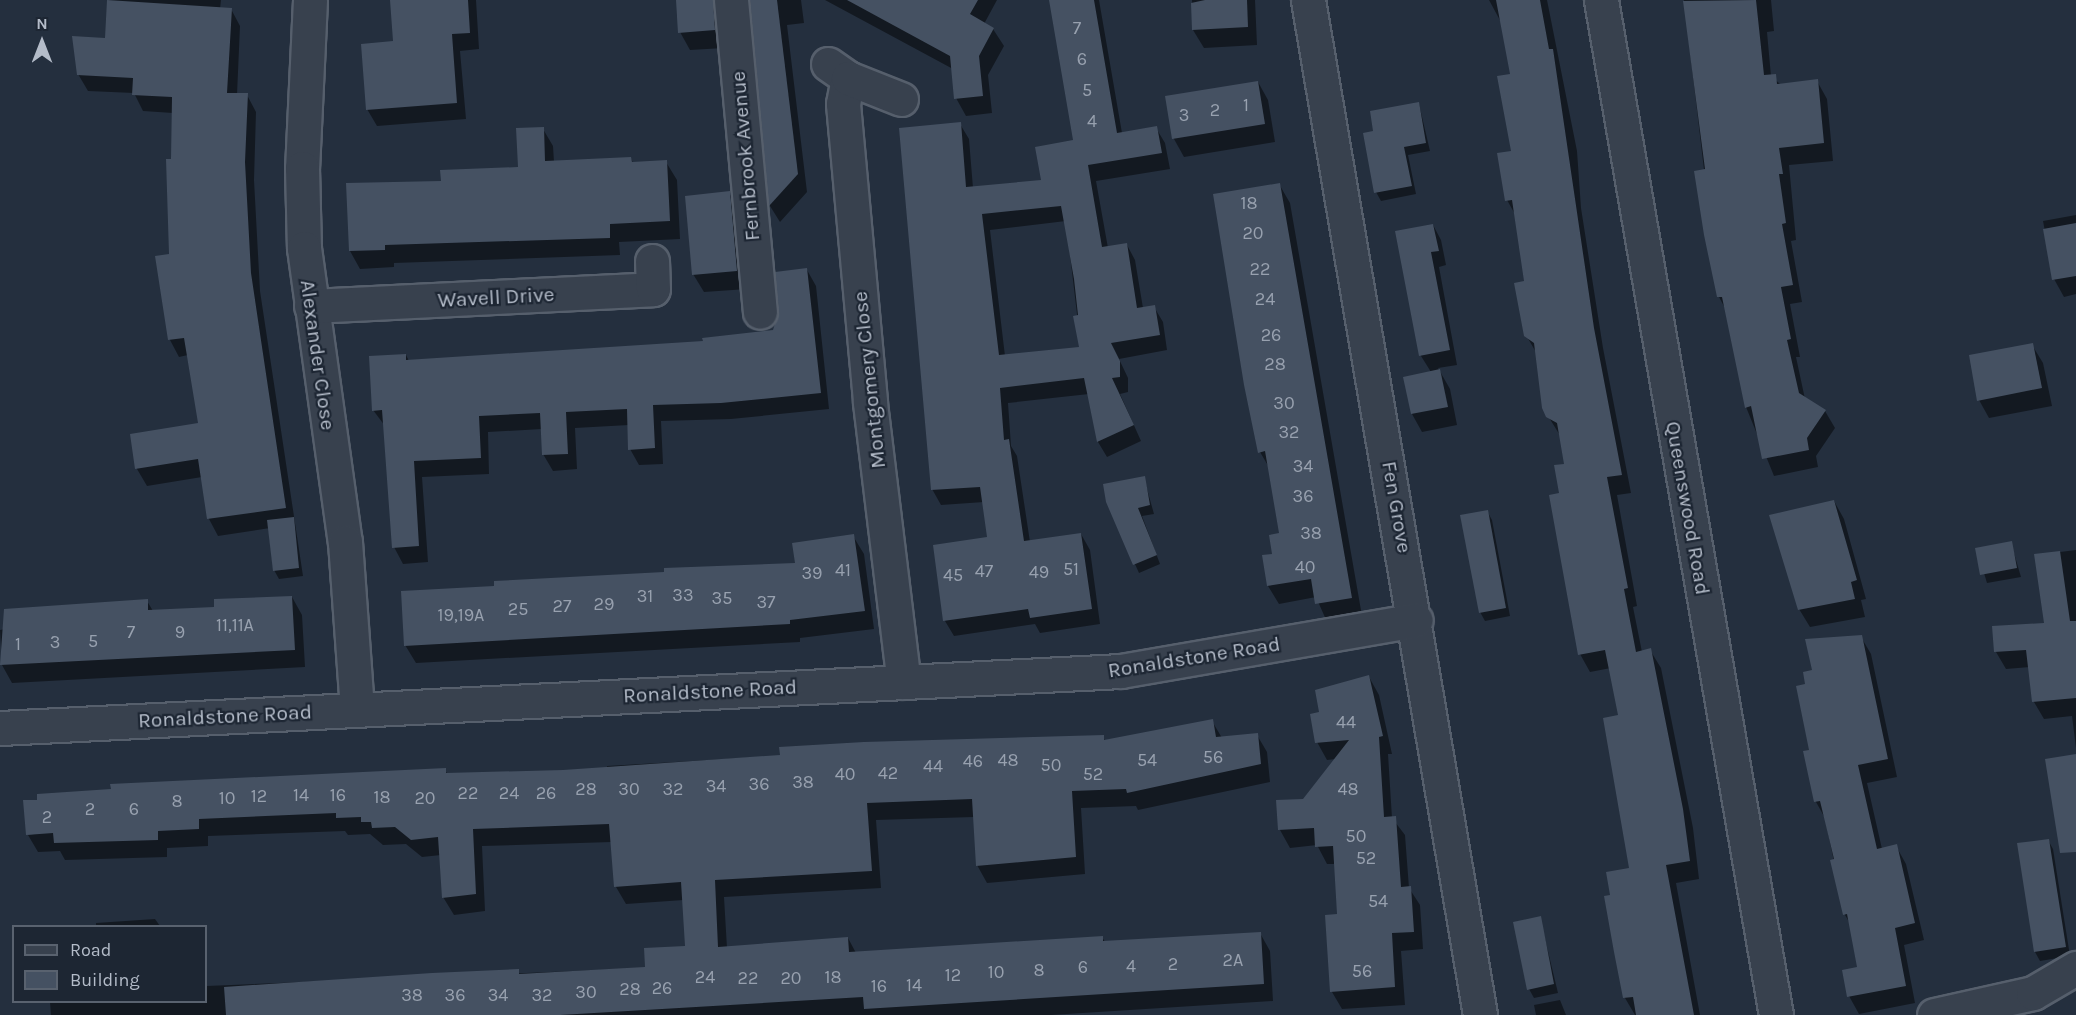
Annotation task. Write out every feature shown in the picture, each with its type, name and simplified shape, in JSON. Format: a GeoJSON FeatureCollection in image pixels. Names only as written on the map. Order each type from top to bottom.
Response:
{"type":"FeatureCollection","features":[{"type":"Feature","properties":{"kind":"street","name":"Alexander Close"},"geometry":{"type":"LineString","coordinates":[[310,0],[302,208],[311,306],[345,542],[357,709]]}},
{"type":"Feature","properties":{"kind":"street","name":"Fernbrook Avenue"},"geometry":{"type":"LineString","coordinates":[[731,0],[760,312]]}},
{"type":"Feature","properties":{"kind":"street","name":"Fen Grove"},"geometry":{"type":"LineString","coordinates":[[1308,0],[1416,620],[1480,1015]]}},
{"type":"Feature","properties":{"kind":"street","name":"Queenswood Road"},"geometry":{"type":"LineString","coordinates":[[1601,0],[1776,1015]]}},
{"type":"Feature","properties":{"kind":"street","name":"Montgomery Close"},"geometry":{"type":"LineString","coordinates":[[901,99],[838,71],[869,390],[904,682]]}},
{"type":"Feature","properties":{"kind":"street","name":"Wavell Drive"},"geometry":{"type":"LineString","coordinates":[[311,306],[653,289],[651,261]]}},
{"type":"Feature","properties":{"kind":"street","name":"Ronaldstone Road"},"geometry":{"type":"LineString","coordinates":[[0,728],[1122,670],[1416,620]]}},
{"type":"Feature","properties":{"kind":"street"},"geometry":{"type":"LineString","coordinates":[[1934,1015],[2033,993],[2076,968]]}},
{"type":"Feature","properties":{"kind":"building"},"geometry":{"type":"Polygon","coordinates":[[[107,0],[232,8],[227,93],[248,93],[245,162],[251,273],[286,508],[207,519],[198,459],[135,469],[130,434],[198,423],[184,338],[168,340],[155,256],[169,254],[166,159],[171,159],[172,97],[132,95],[133,78],[77,75],[72,36],[105,38],[107,0]]]}},
{"type":"Feature","properties":{"kind":"building"},"geometry":{"type":"Polygon","coordinates":[[[390,0],[468,0],[470,33],[452,34],[457,103],[366,110],[361,44],[393,41],[390,0]]]}},
{"type":"Feature","properties":{"kind":"building"},"geometry":{"type":"Polygon","coordinates":[[[676,0],[713,0],[715,30],[678,33],[676,0]]]}},
{"type":"Feature","properties":{"kind":"building"},"geometry":{"type":"Polygon","coordinates":[[[750,0],[777,0],[798,174],[769,206],[750,0]]]}},
{"type":"Feature","properties":{"kind":"building"},"geometry":{"type":"Polygon","coordinates":[[[847,0],[978,0],[970,14],[994,28],[979,56],[983,96],[954,99],[950,56],[847,0]]]}},
{"type":"Feature","properties":{"kind":"building"},"geometry":{"type":"Polygon","coordinates":[[[1049,0],[1094,0],[1117,133],[1157,126],[1162,153],[1088,165],[1102,247],[1127,243],[1137,308],[1155,305],[1160,335],[1111,343],[1120,361],[1120,377],[1112,378],[1134,425],[1097,442],[1084,378],[1000,388],[1004,440],[1009,439],[1024,541],[1081,533],[1092,609],[1030,618],[1028,609],[943,621],[933,545],[987,537],[980,487],[931,490],[899,128],[961,122],[966,187],[1041,180],[1035,147],[1073,140],[1049,0]],[[1061,206],[982,214],[999,355],[1079,347],[1073,316],[1078,315],[1061,206]]]}},
{"type":"Feature","properties":{"kind":"building"},"geometry":{"type":"Polygon","coordinates":[[[1205,0],[1247,0],[1248,27],[1192,30],[1191,3],[1205,0]]]}},
{"type":"Feature","properties":{"kind":"building"},"geometry":{"type":"Polygon","coordinates":[[[1496,0],[1540,0],[1549,49],[1553,49],[1594,328],[1622,475],[1607,477],[1628,588],[1624,589],[1636,652],[1651,648],[1683,809],[1690,861],[1666,865],[1694,1015],[1636,1015],[1633,997],[1623,998],[1614,952],[1604,896],[1610,895],[1606,872],[1629,868],[1603,718],[1618,715],[1605,650],[1578,655],[1549,495],[1559,493],[1554,465],[1564,464],[1557,423],[1546,417],[1542,408],[1534,343],[1524,336],[1514,283],[1524,281],[1512,200],[1505,201],[1497,153],[1511,151],[1497,76],[1510,74],[1496,0]]]}},
{"type":"Feature","properties":{"kind":"building"},"geometry":{"type":"Polygon","coordinates":[[[1756,0],[1764,75],[1776,74],[1777,84],[1818,79],[1824,143],[1779,148],[1783,174],[1779,174],[1786,223],[1782,224],[1793,285],[1781,287],[1791,339],[1787,340],[1799,393],[1826,410],[1807,438],[1809,450],[1762,459],[1751,406],[1745,408],[1722,297],[1717,297],[1704,235],[1694,171],[1705,169],[1683,1],[1756,0]]]}},
{"type":"Feature","properties":{"kind":"building"},"geometry":{"type":"Polygon","coordinates":[[[1258,81],[1265,124],[1172,139],[1165,96],[1258,81]]]}},
{"type":"Feature","properties":{"kind":"building"},"geometry":{"type":"Polygon","coordinates":[[[1419,102],[1426,143],[1404,147],[1412,186],[1374,193],[1363,133],[1373,131],[1370,111],[1419,102]]]}},
{"type":"Feature","properties":{"kind":"building"},"geometry":{"type":"Polygon","coordinates":[[[544,127],[545,161],[631,157],[632,162],[667,160],[670,221],[610,224],[610,238],[385,245],[385,250],[349,251],[346,183],[441,181],[440,170],[518,167],[516,128],[544,127]]]}},
{"type":"Feature","properties":{"kind":"building"},"geometry":{"type":"Polygon","coordinates":[[[1280,183],[1352,598],[1315,604],[1311,579],[1267,586],[1262,555],[1272,554],[1269,535],[1279,533],[1265,451],[1258,453],[1244,385],[1213,194],[1280,183]]]}},
{"type":"Feature","properties":{"kind":"building"},"geometry":{"type":"Polygon","coordinates":[[[730,191],[737,271],[692,275],[685,196],[730,191]]]}},
{"type":"Feature","properties":{"kind":"building"},"geometry":{"type":"Polygon","coordinates":[[[2076,223],[2076,276],[2052,280],[2043,229],[2076,223]]]}},
{"type":"Feature","properties":{"kind":"building"},"geometry":{"type":"Polygon","coordinates":[[[1433,224],[1439,251],[1431,252],[1450,350],[1419,356],[1395,231],[1433,224]]]}},
{"type":"Feature","properties":{"kind":"building"},"geometry":{"type":"Polygon","coordinates":[[[807,268],[821,393],[721,403],[653,405],[655,448],[628,450],[627,409],[566,412],[568,454],[542,455],[540,413],[479,416],[481,458],[414,461],[419,546],[392,548],[382,410],[372,411],[369,356],[406,354],[406,360],[703,341],[702,338],[773,330],[779,311],[775,272],[807,268]]]}},
{"type":"Feature","properties":{"kind":"building"},"geometry":{"type":"Polygon","coordinates":[[[2033,343],[2042,388],[1977,401],[1969,355],[2033,343]]]}},
{"type":"Feature","properties":{"kind":"building"},"geometry":{"type":"Polygon","coordinates":[[[1440,369],[1448,407],[1411,414],[1403,377],[1440,369]]]}},
{"type":"Feature","properties":{"kind":"building"},"geometry":{"type":"Polygon","coordinates":[[[1145,476],[1150,505],[1138,508],[1157,555],[1133,565],[1106,502],[1103,484],[1145,476]]]}},
{"type":"Feature","properties":{"kind":"building"},"geometry":{"type":"Polygon","coordinates":[[[1834,500],[1857,580],[1851,582],[1855,599],[1798,610],[1769,515],[1834,500]]]}},
{"type":"Feature","properties":{"kind":"building"},"geometry":{"type":"Polygon","coordinates":[[[1488,510],[1506,608],[1479,613],[1460,515],[1488,510]]]}},
{"type":"Feature","properties":{"kind":"building"},"geometry":{"type":"Polygon","coordinates":[[[294,517],[299,568],[273,571],[267,520],[294,517]]]}},
{"type":"Feature","properties":{"kind":"building"},"geometry":{"type":"Polygon","coordinates":[[[854,534],[865,611],[790,620],[790,624],[404,646],[401,591],[494,586],[494,581],[664,572],[664,568],[795,563],[792,543],[854,534]]]}},
{"type":"Feature","properties":{"kind":"building"},"geometry":{"type":"Polygon","coordinates":[[[2012,541],[2017,568],[1980,575],[1975,548],[2012,541]]]}},
{"type":"Feature","properties":{"kind":"building"},"geometry":{"type":"Polygon","coordinates":[[[2060,551],[2070,621],[2076,621],[2076,698],[2032,702],[2026,650],[1994,652],[1992,626],[2044,623],[2034,554],[2060,551]]]}},
{"type":"Feature","properties":{"kind":"building"},"geometry":{"type":"Polygon","coordinates":[[[292,596],[295,650],[0,665],[4,609],[148,599],[148,610],[214,607],[214,599],[292,596]]]}},
{"type":"Feature","properties":{"kind":"building"},"geometry":{"type":"Polygon","coordinates":[[[1862,635],[1888,759],[1858,765],[1877,849],[1897,844],[1915,923],[1895,928],[1906,986],[1847,997],[1842,970],[1857,967],[1847,914],[1843,915],[1830,860],[1834,859],[1820,801],[1814,802],[1803,751],[1809,750],[1796,686],[1805,684],[1803,672],[1812,670],[1805,639],[1862,635]]]}},
{"type":"Feature","properties":{"kind":"building"},"geometry":{"type":"Polygon","coordinates":[[[1369,675],[1383,736],[1379,737],[1384,817],[1396,816],[1401,887],[1411,886],[1414,932],[1392,933],[1395,987],[1330,992],[1325,915],[1337,914],[1333,846],[1315,847],[1314,828],[1278,830],[1276,800],[1303,799],[1349,740],[1315,743],[1310,714],[1319,712],[1315,690],[1369,675]]]}},
{"type":"Feature","properties":{"kind":"building"},"geometry":{"type":"Polygon","coordinates":[[[1213,719],[1216,737],[1258,733],[1261,764],[1127,793],[1126,789],[1072,791],[1076,857],[976,866],[972,799],[867,803],[872,871],[715,880],[718,947],[848,937],[849,952],[1103,936],[1103,941],[1261,932],[1264,984],[864,1009],[863,997],[560,1015],[226,1015],[224,987],[432,973],[519,969],[519,974],[645,967],[644,948],[685,946],[681,882],[614,887],[609,824],[473,829],[476,894],[442,898],[438,837],[411,840],[395,827],[372,828],[371,822],[361,822],[361,817],[336,818],[336,813],[199,819],[199,829],[158,831],[158,840],[54,843],[53,833],[26,835],[23,800],[37,800],[37,794],[111,789],[110,784],[446,768],[446,773],[563,770],[780,755],[779,747],[864,742],[1104,735],[1104,740],[1213,719]]]}},
{"type":"Feature","properties":{"kind":"building"},"geometry":{"type":"Polygon","coordinates":[[[2076,754],[2076,852],[2060,853],[2045,759],[2076,754]]]}},
{"type":"Feature","properties":{"kind":"building"},"geometry":{"type":"Polygon","coordinates":[[[2049,839],[2066,947],[2034,952],[2017,843],[2049,839]]]}},
{"type":"Feature","properties":{"kind":"building"},"geometry":{"type":"Polygon","coordinates":[[[1541,916],[1554,984],[1527,990],[1513,922],[1541,916]]]}}]}
